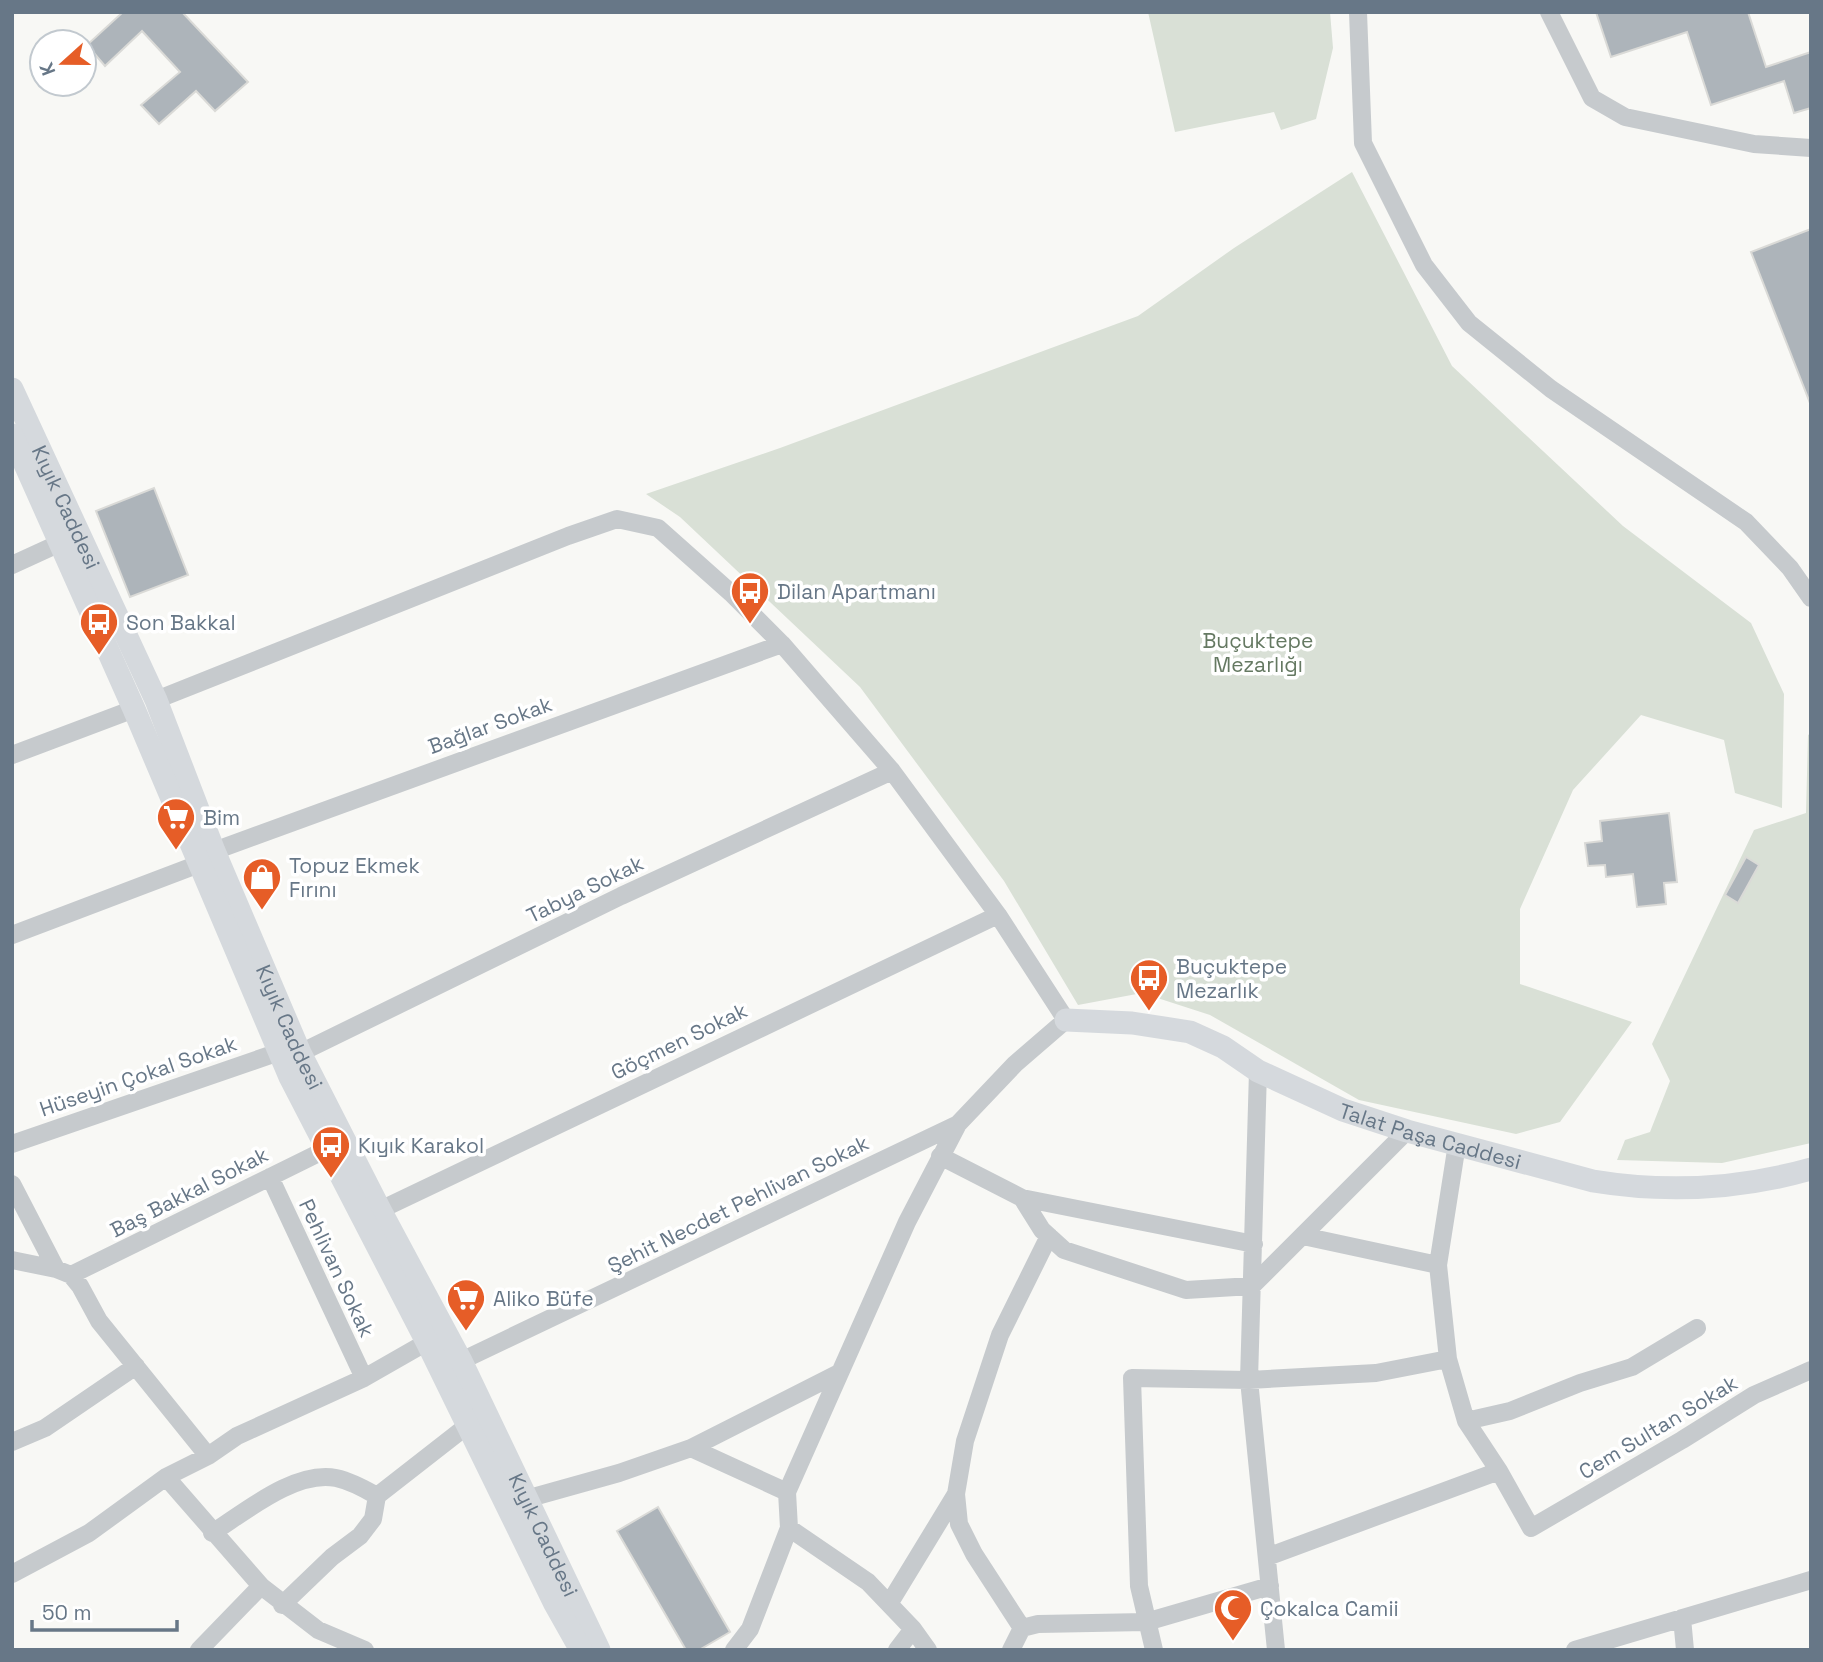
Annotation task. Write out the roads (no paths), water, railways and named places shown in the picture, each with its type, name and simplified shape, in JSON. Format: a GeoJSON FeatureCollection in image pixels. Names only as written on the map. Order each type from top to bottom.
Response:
{"type":"FeatureCollection","features":[{"type":"Feature","properties":{"kind":"main road","name":"Kıyık Caddesi"},"geometry":{"type":"LineString","coordinates":[[12,389],[290,1052],[327,1149],[427,1342],[452,1367],[468,1424],[554,1602],[581,1650]]}},
{"type":"Feature","properties":{"kind":"main road","name":"Kıyık Caddesi"},"geometry":{"type":"LineString","coordinates":[[12,435],[60,543],[145,704]]}},
{"type":"Feature","properties":{"kind":"main road","name":"Talat Paşa Caddesi"},"geometry":{"type":"LineString","coordinates":[[1066,1020],[1132,1023],[1190,1032],[1223,1046],[1258,1071],[1343,1110],[1407,1131],[1593,1181],[1648,1188],[1681,1188],[1750,1182],[1811,1169]]}},
{"type":"Feature","properties":{"kind":"main road","name":"Kıyık Caddesi"},"geometry":{"type":"LineString","coordinates":[[290,1052],[380,1210],[452,1367],[526,1499],[599,1650]]}},
{"type":"Feature","properties":{"kind":"street"},"geometry":{"type":"LineString","coordinates":[[1358,12],[1363,143],[1424,265],[1469,323],[1551,389],[1746,522],[1790,568],[1811,598]]}},
{"type":"Feature","properties":{"kind":"street"},"geometry":{"type":"LineString","coordinates":[[1549,12],[1592,99],[1625,117],[1754,144],[1811,148]]}},
{"type":"Feature","properties":{"kind":"street"},"geometry":{"type":"LineString","coordinates":[[12,755],[617,519],[658,528],[731,593],[782,644],[892,771],[998,915],[1066,1020],[1014,1064],[958,1124],[940,1156],[907,1222],[787,1492],[789,1528],[750,1629],[734,1650]]}},
{"type":"Feature","properties":{"kind":"street"},"geometry":{"type":"LineString","coordinates":[[12,565],[60,543]]}},
{"type":"Feature","properties":{"kind":"street","name":"Bağlar Sokak"},"geometry":{"type":"LineString","coordinates":[[12,935],[206,857],[782,644]]}},
{"type":"Feature","properties":{"kind":"street","name":"Tabya Sokak"},"geometry":{"type":"LineString","coordinates":[[290,1052],[892,771]]}},
{"type":"Feature","properties":{"kind":"street","name":"Göçmen Sokak"},"geometry":{"type":"LineString","coordinates":[[380,1210],[998,915]]}},
{"type":"Feature","properties":{"kind":"street","name":"Hüseyin Çokal Sokak"},"geometry":{"type":"LineString","coordinates":[[12,1144],[290,1052]]}},
{"type":"Feature","properties":{"kind":"street"},"geometry":{"type":"LineString","coordinates":[[1258,1071],[1249,1380],[1276,1650]]}},
{"type":"Feature","properties":{"kind":"street","name":"Şehit Necdet Pehlivan Sokak"},"geometry":{"type":"LineString","coordinates":[[452,1367],[958,1124]]}},
{"type":"Feature","properties":{"kind":"street"},"geometry":{"type":"LineString","coordinates":[[1022,1198],[1042,1230],[1064,1250],[1186,1290],[1252,1286],[1407,1131]]}},
{"type":"Feature","properties":{"kind":"street"},"geometry":{"type":"LineString","coordinates":[[1267,1557],[1499,1471],[1466,1421],[1448,1359],[1438,1265],[1457,1144]]}},
{"type":"Feature","properties":{"kind":"street","name":"Baş Bakkal Sokak"},"geometry":{"type":"LineString","coordinates":[[63,1272],[327,1149]]}},
{"type":"Feature","properties":{"kind":"street"},"geometry":{"type":"LineString","coordinates":[[940,1156],[1022,1198],[1254,1244]]}},
{"type":"Feature","properties":{"kind":"street","name":"Pehlivan Sokak"},"geometry":{"type":"LineString","coordinates":[[270,1177],[363,1378]]}},
{"type":"Feature","properties":{"kind":"street"},"geometry":{"type":"LineString","coordinates":[[12,1184],[63,1272],[80,1286],[99,1321],[208,1456]]}},
{"type":"Feature","properties":{"kind":"street"},"geometry":{"type":"LineString","coordinates":[[1022,1628],[974,1554],[960,1524],[956,1494],[965,1441],[1000,1335],[1049,1236]]}},
{"type":"Feature","properties":{"kind":"street"},"geometry":{"type":"LineString","coordinates":[[1303,1236],[1438,1265]]}},
{"type":"Feature","properties":{"kind":"street"},"geometry":{"type":"LineString","coordinates":[[12,1260],[63,1272]]}},
{"type":"Feature","properties":{"kind":"street"},"geometry":{"type":"LineString","coordinates":[[1466,1421],[1510,1411],[1580,1383],[1632,1367],[1697,1328]]}},
{"type":"Feature","properties":{"kind":"street"},"geometry":{"type":"LineString","coordinates":[[12,1574],[89,1533],[166,1477],[208,1456],[237,1436],[363,1378],[427,1342]]}},
{"type":"Feature","properties":{"kind":"street"},"geometry":{"type":"LineString","coordinates":[[1154,1650],[1139,1586],[1132,1378],[1249,1380],[1376,1373],[1448,1359]]}},
{"type":"Feature","properties":{"kind":"street"},"geometry":{"type":"LineString","coordinates":[[12,1442],[46,1428],[136,1366]]}},
{"type":"Feature","properties":{"kind":"street"},"geometry":{"type":"LineString","coordinates":[[526,1499],[619,1473],[691,1448],[839,1373]]}},
{"type":"Feature","properties":{"kind":"street","name":"Cem Sultan Sokak"},"geometry":{"type":"LineString","coordinates":[[1499,1471],[1531,1528],[1754,1395],[1809,1377]]}},
{"type":"Feature","properties":{"kind":"street"},"geometry":{"type":"LineString","coordinates":[[282,1605],[332,1557],[360,1536],[373,1519],[377,1496],[468,1424]]}},
{"type":"Feature","properties":{"kind":"street"},"geometry":{"type":"LineString","coordinates":[[691,1448],[787,1492]]}},
{"type":"Feature","properties":{"kind":"street"},"geometry":{"type":"LineString","coordinates":[[166,1477],[212,1533],[282,1605],[318,1630],[365,1650]]}},
{"type":"Feature","properties":{"kind":"street"},"geometry":{"type":"LineString","coordinates":[[212,1533],[285,1487],[314,1478],[336,1478],[377,1496]]}},
{"type":"Feature","properties":{"kind":"street"},"geometry":{"type":"LineString","coordinates":[[888,1604],[956,1494]]}},
{"type":"Feature","properties":{"kind":"street"},"geometry":{"type":"LineString","coordinates":[[789,1528],[868,1582],[913,1629],[928,1650]]}},
{"type":"Feature","properties":{"kind":"street"},"geometry":{"type":"LineString","coordinates":[[1575,1650],[1811,1580]]}},
{"type":"Feature","properties":{"kind":"street"},"geometry":{"type":"LineString","coordinates":[[199,1650],[261,1586]]}},
{"type":"Feature","properties":{"kind":"street"},"geometry":{"type":"LineString","coordinates":[[1011,1650],[1022,1628],[1038,1623],[1146,1622],[1270,1586]]}},
{"type":"Feature","properties":{"kind":"street"},"geometry":{"type":"LineString","coordinates":[[1682,1618],[1685,1650]]}},
{"type":"Feature","properties":{"kind":"street"},"geometry":{"type":"LineString","coordinates":[[897,1650],[913,1629]]}},
{"type":"Feature","properties":{"kind":"place","name":"Dilan Apartmanı"},"geometry":{"type":"Point","coordinates":[750,625]}},
{"type":"Feature","properties":{"kind":"place","name":"Son Bakkal"},"geometry":{"type":"Point","coordinates":[99,656]}},
{"type":"Feature","properties":{"kind":"place","name":"Bim"},"geometry":{"type":"Point","coordinates":[176,851]}},
{"type":"Feature","properties":{"kind":"place","name":"Topuz Ekmek Fırını"},"geometry":{"type":"Point","coordinates":[262,911]}},
{"type":"Feature","properties":{"kind":"place","name":"Buçuktepe Mezarlık"},"geometry":{"type":"Point","coordinates":[1149,1012]}},
{"type":"Feature","properties":{"kind":"place","name":"Kıyık Karakol"},"geometry":{"type":"Point","coordinates":[331,1179]}},
{"type":"Feature","properties":{"kind":"place","name":"Aliko Büfe"},"geometry":{"type":"Point","coordinates":[466,1332]}},
{"type":"Feature","properties":{"kind":"place","name":"Çokalca Camii"},"geometry":{"type":"Point","coordinates":[1233,1642]}},
{"type":"Feature","properties":{"kind":"park label","name":"Buçuktepe Mezarlığı"},"geometry":{"type":"Point","coordinates":[1258,652]}}]}
